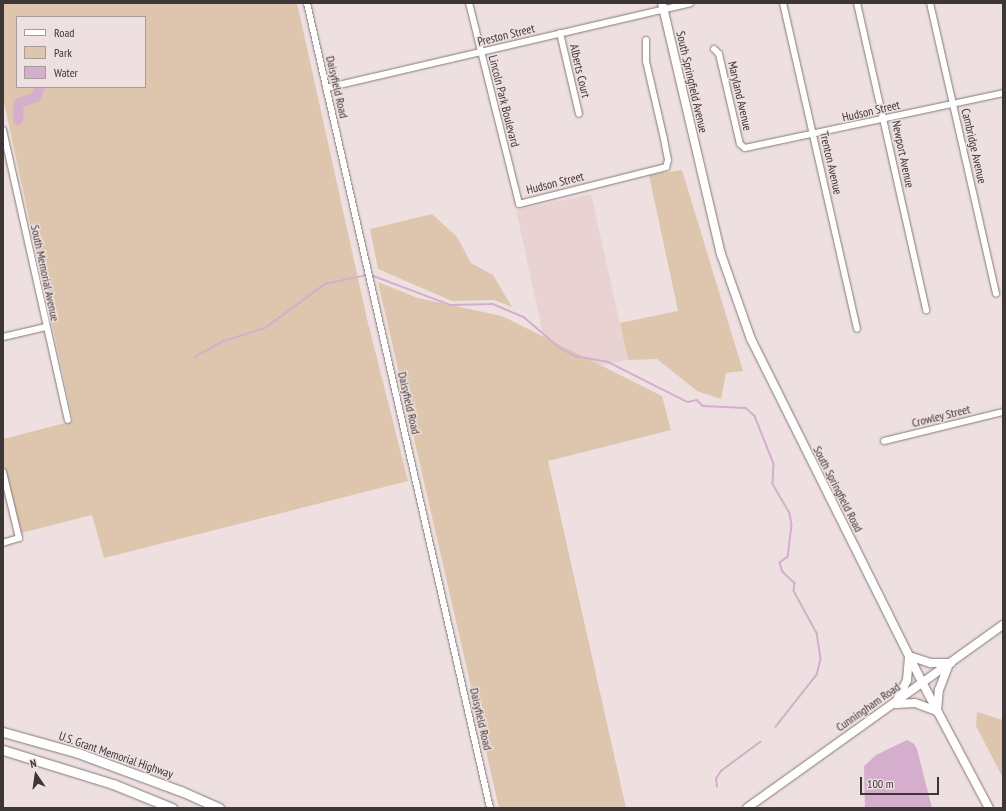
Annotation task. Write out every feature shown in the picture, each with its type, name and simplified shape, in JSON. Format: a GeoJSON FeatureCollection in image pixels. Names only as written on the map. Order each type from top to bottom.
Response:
{"type":"FeatureCollection","features":[{"type":"Feature","properties":{"kind":"highway","name":"U.S. Grant Memorial Highway"},"geometry":{"type":"LineString","coordinates":[[3,732],[78,753],[181,790],[219,808]]}},
{"type":"Feature","properties":{"kind":"highway"},"geometry":{"type":"LineString","coordinates":[[3,750],[114,784],[172,808]]}},
{"type":"Feature","properties":{"kind":"main road","name":"South Springfield Avenue"},"geometry":{"type":"LineString","coordinates":[[663,7],[699,167]]}},
{"type":"Feature","properties":{"kind":"main road","name":"South Springfield Road"},"geometry":{"type":"LineString","coordinates":[[699,167],[721,254],[751,339],[923,684],[989,808]]}},
{"type":"Feature","properties":{"kind":"main road","name":"Cunningham Road"},"geometry":{"type":"LineString","coordinates":[[747,808],[923,684],[1003,625]]}},
{"type":"Feature","properties":{"kind":"main road"},"geometry":{"type":"LineString","coordinates":[[909,656],[931,663],[951,663],[942,678],[937,711],[915,703],[894,704],[906,680],[909,656]]}},
{"type":"Feature","properties":{"kind":"street","name":"Daisyfield Road"},"geometry":{"type":"LineString","coordinates":[[307,3],[490,808]]}},
{"type":"Feature","properties":{"kind":"street","name":"Lincoln Park Boulevard"},"geometry":{"type":"LineString","coordinates":[[469,3],[480,53],[519,204]]}},
{"type":"Feature","properties":{"kind":"street","name":"Preston Street"},"geometry":{"type":"LineString","coordinates":[[326,88],[560,34],[663,7],[690,3]]}},
{"type":"Feature","properties":{"kind":"street","name":"Trenton Avenue"},"geometry":{"type":"LineString","coordinates":[[783,3],[857,329]]}},
{"type":"Feature","properties":{"kind":"street","name":"Newport Avenue"},"geometry":{"type":"LineString","coordinates":[[857,3],[926,310]]}},
{"type":"Feature","properties":{"kind":"street","name":"Cambridge Avenue"},"geometry":{"type":"LineString","coordinates":[[930,3],[996,294]]}},
{"type":"Feature","properties":{"kind":"street","name":"Alberts Court"},"geometry":{"type":"LineString","coordinates":[[560,34],[578,114]]}},
{"type":"Feature","properties":{"kind":"street","name":"Hudson Street"},"geometry":{"type":"LineString","coordinates":[[519,204],[666,167],[664,139],[646,61],[646,40]]}},
{"type":"Feature","properties":{"kind":"street","name":"Maryland Avenue"},"geometry":{"type":"LineString","coordinates":[[714,49],[719,54],[740,144],[744,148]]}},
{"type":"Feature","properties":{"kind":"street","name":"Hudson Street"},"geometry":{"type":"LineString","coordinates":[[744,148],[814,135],[1003,93]]}},
{"type":"Feature","properties":{"kind":"street","name":"South Memorial Avenue"},"geometry":{"type":"LineString","coordinates":[[3,130],[68,420]]}},
{"type":"Feature","properties":{"kind":"street"},"geometry":{"type":"LineString","coordinates":[[3,164],[10,162]]}},
{"type":"Feature","properties":{"kind":"street"},"geometry":{"type":"LineString","coordinates":[[3,336],[46,327]]}},
{"type":"Feature","properties":{"kind":"street","name":"Crowley Street"},"geometry":{"type":"LineString","coordinates":[[884,441],[1003,412]]}},
{"type":"Feature","properties":{"kind":"street"},"geometry":{"type":"LineString","coordinates":[[3,472],[19,538],[3,543]]}},
{"type":"Feature","properties":{"kind":"shaded area"},"geometry":{"type":"Polygon","coordinates":[[[591,194],[628,360],[552,376],[516,210],[591,194]]]}},
{"type":"Feature","properties":{"kind":"green space"},"geometry":{"type":"Polygon","coordinates":[[[3,3],[297,3],[367,319],[408,481],[104,558],[92,515],[21,533],[3,462],[3,439],[73,421],[3,98],[3,3]]]}},
{"type":"Feature","properties":{"kind":"green space"},"geometry":{"type":"Polygon","coordinates":[[[682,170],[743,371],[726,373],[721,399],[697,391],[657,359],[628,360],[620,323],[678,311],[649,175],[682,170]]]}},
{"type":"Feature","properties":{"kind":"green space"},"geometry":{"type":"Polygon","coordinates":[[[432,214],[457,237],[471,263],[493,275],[512,307],[494,300],[452,301],[378,269],[370,229],[432,214]]]}},
{"type":"Feature","properties":{"kind":"green space"},"geometry":{"type":"Polygon","coordinates":[[[378,282],[418,298],[502,316],[662,396],[671,430],[548,461],[626,808],[499,808],[378,282]]]}},
{"type":"Feature","properties":{"kind":"green space"},"geometry":{"type":"Polygon","coordinates":[[[977,712],[1003,720],[1003,778],[976,726],[977,712]]]}},
{"type":"Feature","properties":{"kind":"water"},"geometry":{"type":"Polygon","coordinates":[[[907,740],[914,744],[917,749],[932,808],[865,808],[864,766],[876,755],[907,740]]]}},
{"type":"Feature","properties":{"kind":"waterway"},"geometry":{"type":"LineString","coordinates":[[18,120],[19,103],[36,97],[40,88]]}},
{"type":"Feature","properties":{"kind":"waterway"},"geometry":{"type":"LineString","coordinates":[[195,357],[224,341],[265,328],[325,284],[367,275]]}},
{"type":"Feature","properties":{"kind":"waterway"},"geometry":{"type":"LineString","coordinates":[[371,275],[451,305],[493,304],[524,317],[560,348],[575,356],[608,362],[688,402],[697,400],[703,406],[746,408],[755,416],[774,464],[773,484],[790,514],[792,525],[788,557],[780,563],[783,572],[795,583],[794,591],[817,633],[821,659],[817,675],[776,727]]}},
{"type":"Feature","properties":{"kind":"waterway"},"geometry":{"type":"LineString","coordinates":[[717,787],[716,779],[721,771],[760,742]]}}]}
